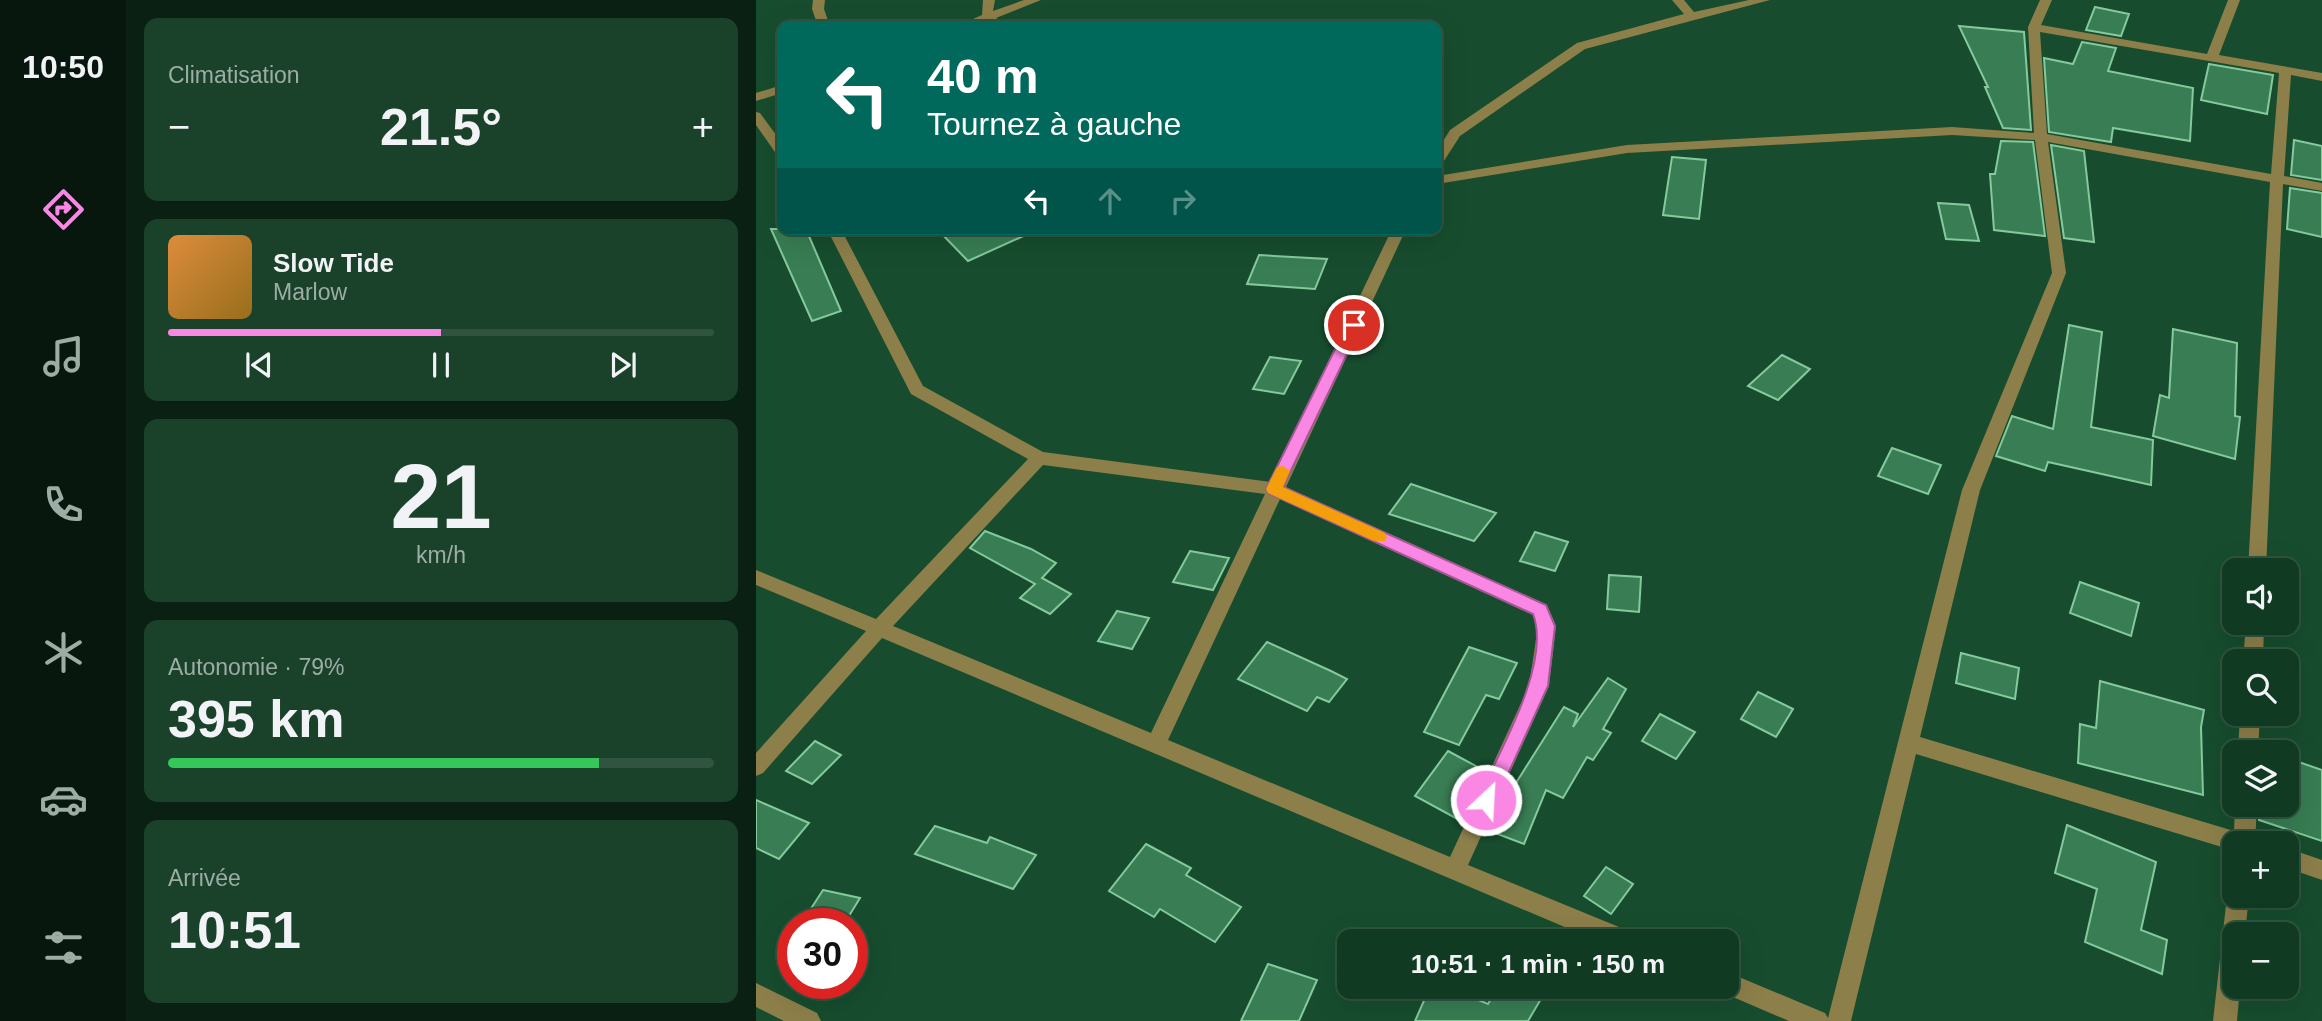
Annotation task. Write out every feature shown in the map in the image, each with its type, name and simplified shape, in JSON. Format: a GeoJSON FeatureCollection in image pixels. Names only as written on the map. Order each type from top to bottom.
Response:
{"type":"FeatureCollection","features":[{"type":"Feature","properties":{"kind":"street"},"geometry":{"type":"LineString","coordinates":[[820,0],[818,9],[822,21]]}},
{"type":"Feature","properties":{"kind":"street"},"geometry":{"type":"LineString","coordinates":[[987,18],[989,0]]}},
{"type":"Feature","properties":{"kind":"street"},"geometry":{"type":"LineString","coordinates":[[978,21],[1035,0]]}},
{"type":"Feature","properties":{"kind":"street"},"geometry":{"type":"LineString","coordinates":[[1678,0],[1691,16]]}},
{"type":"Feature","properties":{"kind":"street"},"geometry":{"type":"LineString","coordinates":[[1442,153],[1455,133],[1581,46],[1691,16],[1764,0]]}},
{"type":"Feature","properties":{"kind":"street"},"geometry":{"type":"LineString","coordinates":[[1839,1021],[1971,490],[2059,273],[2041,137],[2034,27],[2046,0]]}},
{"type":"Feature","properties":{"kind":"street"},"geometry":{"type":"LineString","coordinates":[[2212,57],[2235,0]]}},
{"type":"Feature","properties":{"kind":"street"},"geometry":{"type":"LineString","coordinates":[[987,18],[994,21]]}},
{"type":"Feature","properties":{"kind":"street"},"geometry":{"type":"LineString","coordinates":[[2034,27],[2322,77]]}},
{"type":"Feature","properties":{"kind":"street"},"geometry":{"type":"LineString","coordinates":[[2258,558],[2277,177],[2286,71]]}},
{"type":"Feature","properties":{"kind":"street"},"geometry":{"type":"LineString","coordinates":[[756,97],[777,91]]}},
{"type":"Feature","properties":{"kind":"street"},"geometry":{"type":"LineString","coordinates":[[756,116],[777,145]]}},
{"type":"Feature","properties":{"kind":"street"},"geometry":{"type":"LineString","coordinates":[[1442,179],[1627,149],[1952,131],[2041,137],[2322,187]]}},
{"type":"Feature","properties":{"kind":"street"},"geometry":{"type":"LineString","coordinates":[[837,235],[917,390],[1040,458],[1274,489],[1540,610],[1546,626],[1539,686],[1455,869]]}},
{"type":"Feature","properties":{"kind":"street"},"geometry":{"type":"LineString","coordinates":[[1155,744],[1395,235]]}},
{"type":"Feature","properties":{"kind":"street"},"geometry":{"type":"LineString","coordinates":[[756,767],[878,629],[1040,458]]}},
{"type":"Feature","properties":{"kind":"street"},"geometry":{"type":"LineString","coordinates":[[756,577],[1597,929]]}},
{"type":"Feature","properties":{"kind":"street"},"geometry":{"type":"LineString","coordinates":[[1909,743],[2222,838]]}},
{"type":"Feature","properties":{"kind":"street"},"geometry":{"type":"LineString","coordinates":[[2299,862],[2322,870]]}},
{"type":"Feature","properties":{"kind":"street"},"geometry":{"type":"LineString","coordinates":[[2225,1021],[2237,908]]}},
{"type":"Feature","properties":{"kind":"street"},"geometry":{"type":"LineString","coordinates":[[1739,988],[1817,1021]]}},
{"type":"Feature","properties":{"kind":"street"},"geometry":{"type":"LineString","coordinates":[[756,995],[809,1021]]}},
{"type":"Feature","properties":{"kind":"building"},"geometry":{"type":"Polygon","coordinates":[[[2095,7],[2129,14],[2121,36],[2086,30],[2095,7]]]}},
{"type":"Feature","properties":{"kind":"building"},"geometry":{"type":"Polygon","coordinates":[[[1959,26],[2024,32],[2031,130],[2003,128],[1985,87],[1988,87],[1959,26]]]}},
{"type":"Feature","properties":{"kind":"building"},"geometry":{"type":"Polygon","coordinates":[[[2082,42],[2116,48],[2108,71],[2193,88],[2190,141],[2113,128],[2111,142],[2049,132],[2044,58],[2073,64],[2082,42]]]}},
{"type":"Feature","properties":{"kind":"building"},"geometry":{"type":"Polygon","coordinates":[[[2209,64],[2273,75],[2267,114],[2201,100],[2209,64]]]}},
{"type":"Feature","properties":{"kind":"building"},"geometry":{"type":"Polygon","coordinates":[[[2294,140],[2322,146],[2322,180],[2291,175],[2294,140]]]}},
{"type":"Feature","properties":{"kind":"building"},"geometry":{"type":"Polygon","coordinates":[[[2001,141],[2033,142],[2045,236],[1994,230],[1990,174],[1995,174],[2001,141]]]}},
{"type":"Feature","properties":{"kind":"building"},"geometry":{"type":"Polygon","coordinates":[[[2051,145],[2084,151],[2094,242],[2064,238],[2051,145]]]}},
{"type":"Feature","properties":{"kind":"building"},"geometry":{"type":"Polygon","coordinates":[[[1672,157],[1706,160],[1699,219],[1663,215],[1672,157]]]}},
{"type":"Feature","properties":{"kind":"building"},"geometry":{"type":"Polygon","coordinates":[[[2290,188],[2322,193],[2322,237],[2287,229],[2290,188]]]}},
{"type":"Feature","properties":{"kind":"building"},"geometry":{"type":"Polygon","coordinates":[[[1938,203],[1969,205],[1979,241],[1946,239],[1938,203]]]}},
{"type":"Feature","properties":{"kind":"building"},"geometry":{"type":"Polygon","coordinates":[[[771,229],[777,229],[777,235],[809,235],[841,311],[812,321],[771,229]]]}},
{"type":"Feature","properties":{"kind":"building"},"geometry":{"type":"Polygon","coordinates":[[[943,235],[1026,235],[968,261],[943,235]]]}},
{"type":"Feature","properties":{"kind":"building"},"geometry":{"type":"Polygon","coordinates":[[[1259,255],[1327,259],[1315,289],[1247,284],[1259,255]]]}},
{"type":"Feature","properties":{"kind":"building"},"geometry":{"type":"Polygon","coordinates":[[[2069,325],[2102,332],[2091,427],[2153,440],[2151,485],[2048,462],[2045,471],[1996,456],[2012,416],[2053,429],[2069,325]]]}},
{"type":"Feature","properties":{"kind":"building"},"geometry":{"type":"Polygon","coordinates":[[[2173,329],[2237,343],[2235,416],[2240,417],[2235,459],[2153,436],[2160,395],[2169,398],[2173,329]]]}},
{"type":"Feature","properties":{"kind":"building"},"geometry":{"type":"Polygon","coordinates":[[[1782,355],[1810,369],[1778,400],[1748,386],[1782,355]]]}},
{"type":"Feature","properties":{"kind":"building"},"geometry":{"type":"Polygon","coordinates":[[[1270,357],[1301,361],[1284,394],[1253,389],[1270,357]]]}},
{"type":"Feature","properties":{"kind":"building"},"geometry":{"type":"Polygon","coordinates":[[[1892,448],[1941,465],[1928,494],[1878,476],[1892,448]]]}},
{"type":"Feature","properties":{"kind":"building"},"geometry":{"type":"Polygon","coordinates":[[[1411,484],[1496,513],[1474,541],[1389,514],[1411,484]]]}},
{"type":"Feature","properties":{"kind":"building"},"geometry":{"type":"Polygon","coordinates":[[[985,531],[1031,549],[1056,563],[1042,578],[1071,594],[1050,614],[1020,598],[1035,584],[970,548],[985,531]]]}},
{"type":"Feature","properties":{"kind":"building"},"geometry":{"type":"Polygon","coordinates":[[[1535,532],[1568,542],[1555,571],[1520,561],[1535,532]]]}},
{"type":"Feature","properties":{"kind":"building"},"geometry":{"type":"Polygon","coordinates":[[[1190,551],[1229,558],[1213,590],[1173,582],[1190,551]]]}},
{"type":"Feature","properties":{"kind":"building"},"geometry":{"type":"Polygon","coordinates":[[[1609,575],[1641,577],[1639,612],[1607,609],[1609,575]]]}},
{"type":"Feature","properties":{"kind":"building"},"geometry":{"type":"Polygon","coordinates":[[[2080,582],[2139,603],[2131,636],[2070,613],[2080,582]]]}},
{"type":"Feature","properties":{"kind":"building"},"geometry":{"type":"Polygon","coordinates":[[[1117,611],[1149,618],[1132,649],[1098,641],[1117,611]]]}},
{"type":"Feature","properties":{"kind":"building"},"geometry":{"type":"Polygon","coordinates":[[[1267,642],[1347,679],[1329,702],[1317,697],[1307,711],[1238,679],[1267,642]]]}},
{"type":"Feature","properties":{"kind":"building"},"geometry":{"type":"Polygon","coordinates":[[[1469,647],[1517,663],[1499,699],[1486,695],[1459,745],[1424,732],[1469,647]]]}},
{"type":"Feature","properties":{"kind":"building"},"geometry":{"type":"Polygon","coordinates":[[[1961,653],[2019,668],[2015,699],[1956,683],[1961,653]]]}},
{"type":"Feature","properties":{"kind":"building"},"geometry":{"type":"Polygon","coordinates":[[[1608,678],[1626,689],[1603,729],[1611,733],[1593,760],[1587,757],[1563,798],[1546,790],[1524,844],[1487,830],[1508,783],[1514,786],[1564,707],[1578,714],[1573,727],[1608,678]]]}},
{"type":"Feature","properties":{"kind":"building"},"geometry":{"type":"Polygon","coordinates":[[[2100,681],[2204,710],[2201,727],[2203,795],[2078,763],[2080,724],[2096,728],[2100,681]]]}},
{"type":"Feature","properties":{"kind":"building"},"geometry":{"type":"Polygon","coordinates":[[[1758,692],[1793,709],[1776,737],[1741,719],[1758,692]]]}},
{"type":"Feature","properties":{"kind":"building"},"geometry":{"type":"Polygon","coordinates":[[[1660,714],[1695,732],[1676,759],[1642,741],[1660,714]]]}},
{"type":"Feature","properties":{"kind":"building"},"geometry":{"type":"Polygon","coordinates":[[[815,741],[841,755],[812,784],[786,771],[815,741]]]}},
{"type":"Feature","properties":{"kind":"building"},"geometry":{"type":"Polygon","coordinates":[[[1448,751],[1487,772],[1463,822],[1415,796],[1448,751]]]}},
{"type":"Feature","properties":{"kind":"building"},"geometry":{"type":"Polygon","coordinates":[[[2299,762],[2322,770],[2322,841],[2299,833],[2299,831],[2259,820],[2259,817],[2299,817],[2299,762]]]}},
{"type":"Feature","properties":{"kind":"building"},"geometry":{"type":"Polygon","coordinates":[[[756,800],[809,823],[779,859],[756,848],[756,800]]]}},
{"type":"Feature","properties":{"kind":"building"},"geometry":{"type":"Polygon","coordinates":[[[2067,825],[2156,862],[2141,930],[2167,940],[2162,974],[2085,942],[2097,889],[2055,873],[2067,825]]]}},
{"type":"Feature","properties":{"kind":"building"},"geometry":{"type":"Polygon","coordinates":[[[935,826],[987,843],[990,837],[1036,855],[1013,889],[915,854],[935,826]]]}},
{"type":"Feature","properties":{"kind":"building"},"geometry":{"type":"Polygon","coordinates":[[[1146,844],[1191,868],[1186,875],[1241,907],[1215,942],[1160,909],[1154,917],[1109,891],[1146,844]]]}},
{"type":"Feature","properties":{"kind":"building"},"geometry":{"type":"Polygon","coordinates":[[[1606,867],[1633,884],[1611,914],[1584,896],[1606,867]]]}},
{"type":"Feature","properties":{"kind":"building"},"geometry":{"type":"Polygon","coordinates":[[[823,890],[860,898],[854,908],[811,908],[823,890]]]}},
{"type":"Feature","properties":{"kind":"building"},"geometry":{"type":"Polygon","coordinates":[[[1268,964],[1317,980],[1299,1021],[1241,1021],[1268,964]]]}},
{"type":"Feature","properties":{"kind":"building"},"geometry":{"type":"Polygon","coordinates":[[[1425,999],[1476,999],[1488,1004],[1491,999],[1541,999],[1528,1021],[1415,1021],[1425,999]]]}},
{"type":"Feature","properties":{"kind":"slow traffic"},"geometry":{"type":"LineString","coordinates":[[1283,471],[1274,489],[1379,537]]}},
{"type":"Feature","properties":{"kind":"route"},"geometry":{"type":"LineString","coordinates":[[1354,325],[1274,489],[1540,610],[1546,626],[1539,686],[1486,800]]}}]}
